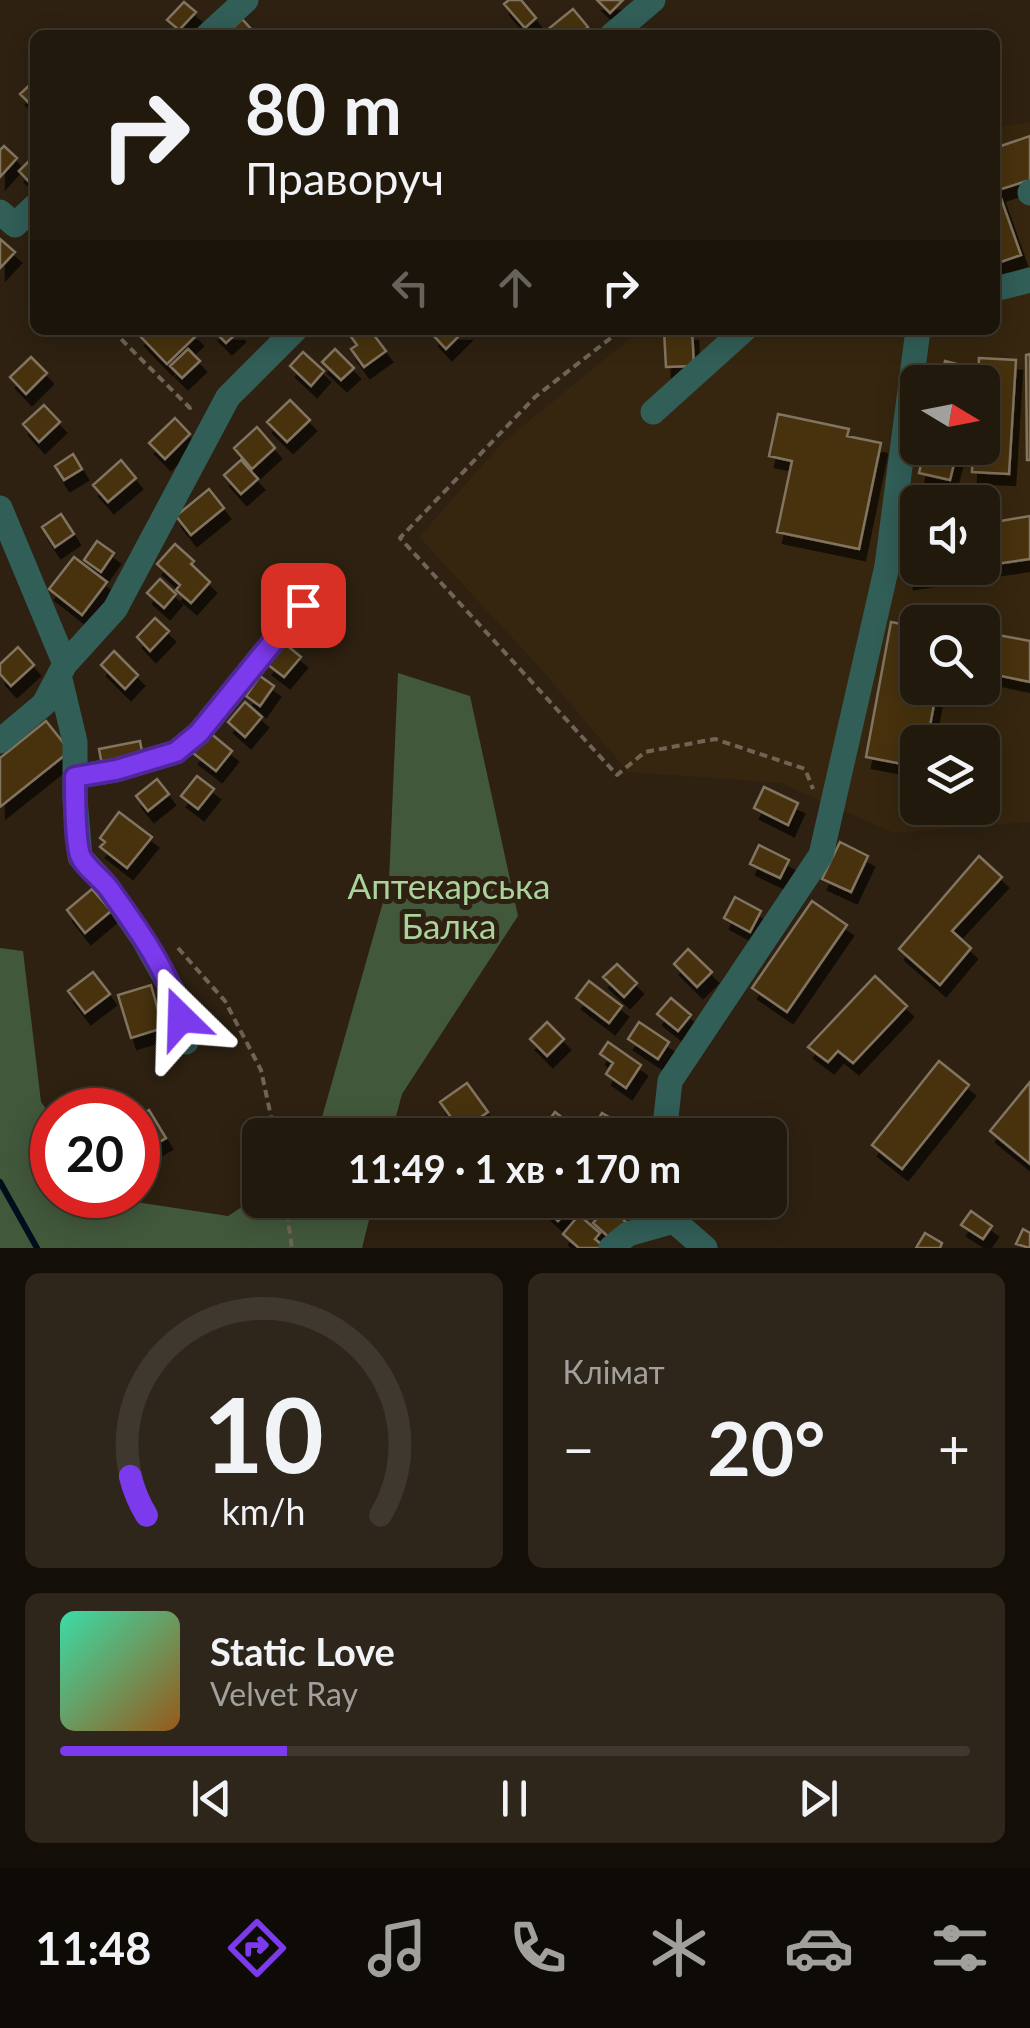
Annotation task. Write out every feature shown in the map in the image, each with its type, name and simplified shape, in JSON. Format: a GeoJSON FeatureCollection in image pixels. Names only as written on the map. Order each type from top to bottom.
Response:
{"type":"FeatureCollection","features":[{"type":"Feature","properties":{"kind":"street"},"geometry":{"type":"LineString","coordinates":[[213,30],[246,0]]}},
{"type":"Feature","properties":{"kind":"street"},"geometry":{"type":"LineString","coordinates":[[618,30],[653,0]]}},
{"type":"Feature","properties":{"kind":"street"},"geometry":{"type":"LineString","coordinates":[[0,212],[15,225],[30,211]]}},
{"type":"Feature","properties":{"kind":"street"},"geometry":{"type":"LineString","coordinates":[[1000,288],[1030,280]]}},
{"type":"Feature","properties":{"kind":"street"},"geometry":{"type":"LineString","coordinates":[[0,741],[44,704],[62,670],[115,609],[228,397],[291,335]]}},
{"type":"Feature","properties":{"kind":"street"},"geometry":{"type":"LineString","coordinates":[[653,412],[738,335]]}},
{"type":"Feature","properties":{"kind":"street"},"geometry":{"type":"LineString","coordinates":[[666,1118],[670,1081],[821,855],[886,566],[917,335]]}},
{"type":"Feature","properties":{"kind":"street"},"geometry":{"type":"LineString","coordinates":[[0,508],[62,670],[75,742],[74,800],[80,857],[108,886],[144,940],[175,996],[186,1042]]}},
{"type":"Feature","properties":{"kind":"street"},"geometry":{"type":"LineString","coordinates":[[75,777],[116,770],[176,752],[199,733],[303,605]]}},
{"type":"Feature","properties":{"kind":"street"},"geometry":{"type":"LineString","coordinates":[[611,1248],[657,1218]]}},
{"type":"Feature","properties":{"kind":"street"},"geometry":{"type":"LineString","coordinates":[[679,1218],[705,1248]]}},
{"type":"Feature","properties":{"kind":"path"},"geometry":{"type":"LineString","coordinates":[[117,335],[190,408],[228,397]]}},
{"type":"Feature","properties":{"kind":"path"},"geometry":{"type":"LineString","coordinates":[[615,335],[535,398],[400,538],[616,776],[644,752],[715,739],[804,769],[830,816]]}},
{"type":"Feature","properties":{"kind":"path"},"geometry":{"type":"LineString","coordinates":[[178,948],[225,1002],[261,1070],[271,1118]]}},
{"type":"Feature","properties":{"kind":"path"},"geometry":{"type":"LineString","coordinates":[[288,1218],[292,1248]]}},
{"type":"Feature","properties":{"kind":"shaded area"},"geometry":{"type":"Polygon","coordinates":[[[1030,122],[1030,822],[1000,824],[1000,725],[900,725],[900,825],[993,825],[894,833],[781,783],[628,772],[541,669],[419,537],[504,441],[635,335],[1000,335],[1000,126],[1030,122]]]}},
{"type":"Feature","properties":{"kind":"green space","name":"Аптекарська Балка"},"geometry":{"type":"Polygon","coordinates":[[[398,673],[470,696],[518,916],[402,1094],[396,1118],[322,1118],[389,881],[398,673]]]}},
{"type":"Feature","properties":{"kind":"green space"},"geometry":{"type":"Polygon","coordinates":[[[0,948],[23,951],[39,1088],[30,1088],[30,1218],[160,1218],[160,1206],[228,1216],[242,1207],[242,1218],[370,1218],[362,1248],[0,1248],[0,948]]]}},
{"type":"Feature","properties":{"kind":"building"},"geometry":{"type":"Polygon","coordinates":[[[521,0],[536,18],[525,28],[504,4],[521,0]]]}},
{"type":"Feature","properties":{"kind":"building"},"geometry":{"type":"Polygon","coordinates":[[[597,0],[623,0],[610,13],[597,0]]]}},
{"type":"Feature","properties":{"kind":"building"},"geometry":{"type":"Polygon","coordinates":[[[184,2],[196,12],[179,30],[167,20],[184,2]]]}},
{"type":"Feature","properties":{"kind":"building"},"geometry":{"type":"Polygon","coordinates":[[[573,9],[588,27],[584,30],[547,30],[573,9]]]}},
{"type":"Feature","properties":{"kind":"building"},"geometry":{"type":"Polygon","coordinates":[[[242,19],[252,30],[230,30],[242,19]]]}},
{"type":"Feature","properties":{"kind":"building"},"geometry":{"type":"Polygon","coordinates":[[[30,85],[30,104],[20,94],[30,85]]]}},
{"type":"Feature","properties":{"kind":"building"},"geometry":{"type":"Polygon","coordinates":[[[1030,136],[1030,180],[1000,189],[1000,146],[1030,136]]]}},
{"type":"Feature","properties":{"kind":"building"},"geometry":{"type":"Polygon","coordinates":[[[4,146],[17,158],[0,177],[0,150],[4,146]]]}},
{"type":"Feature","properties":{"kind":"building"},"geometry":{"type":"Polygon","coordinates":[[[30,160],[30,183],[19,171],[30,160]]]}},
{"type":"Feature","properties":{"kind":"building"},"geometry":{"type":"Polygon","coordinates":[[[1000,196],[1021,255],[1000,262],[1000,196]]]}},
{"type":"Feature","properties":{"kind":"building"},"geometry":{"type":"Polygon","coordinates":[[[0,239],[15,252],[0,268],[0,239]]]}},
{"type":"Feature","properties":{"kind":"building"},"geometry":{"type":"Polygon","coordinates":[[[139,335],[197,335],[167,364],[139,335]]]}},
{"type":"Feature","properties":{"kind":"building"},"geometry":{"type":"Polygon","coordinates":[[[218,335],[235,335],[226,343],[218,335]]]}},
{"type":"Feature","properties":{"kind":"building"},"geometry":{"type":"Polygon","coordinates":[[[350,335],[374,335],[386,351],[364,367],[351,349],[357,345],[350,335]]]}},
{"type":"Feature","properties":{"kind":"building"},"geometry":{"type":"Polygon","coordinates":[[[433,335],[460,335],[446,349],[433,335]]]}},
{"type":"Feature","properties":{"kind":"building"},"geometry":{"type":"Polygon","coordinates":[[[664,335],[692,335],[694,366],[666,367],[664,335]]]}},
{"type":"Feature","properties":{"kind":"building"},"geometry":{"type":"Polygon","coordinates":[[[188,349],[200,361],[182,378],[170,366],[188,349]]]}},
{"type":"Feature","properties":{"kind":"building"},"geometry":{"type":"Polygon","coordinates":[[[335,349],[354,368],[341,380],[322,362],[335,349]]]}},
{"type":"Feature","properties":{"kind":"building"},"geometry":{"type":"Polygon","coordinates":[[[303,352],[324,371],[311,386],[290,366],[303,352]]]}},
{"type":"Feature","properties":{"kind":"building"},"geometry":{"type":"Polygon","coordinates":[[[1030,354],[1030,460],[1027,460],[1026,355],[1030,354]]]}},
{"type":"Feature","properties":{"kind":"building"},"geometry":{"type":"Polygon","coordinates":[[[31,357],[47,373],[26,394],[10,377],[31,357]]]}},
{"type":"Feature","properties":{"kind":"building"},"geometry":{"type":"Polygon","coordinates":[[[979,358],[1016,360],[1009,474],[972,472],[972,465],[1000,465],[1000,365],[979,365],[979,358]]]}},
{"type":"Feature","properties":{"kind":"building"},"geometry":{"type":"Polygon","coordinates":[[[290,400],[310,420],[287,442],[267,422],[290,400]]]}},
{"type":"Feature","properties":{"kind":"building"},"geometry":{"type":"Polygon","coordinates":[[[44,405],[60,422],[39,442],[23,424],[44,405]]]}},
{"type":"Feature","properties":{"kind":"building"},"geometry":{"type":"Polygon","coordinates":[[[778,414],[849,429],[847,436],[881,443],[859,549],[777,532],[792,461],[769,456],[778,414]]]}},
{"type":"Feature","properties":{"kind":"building"},"geometry":{"type":"Polygon","coordinates":[[[175,418],[190,434],[165,459],[149,443],[175,418]]]}},
{"type":"Feature","properties":{"kind":"building"},"geometry":{"type":"Polygon","coordinates":[[[257,427],[275,448],[252,469],[234,448],[257,427]]]}},
{"type":"Feature","properties":{"kind":"building"},"geometry":{"type":"Polygon","coordinates":[[[73,454],[82,469],[64,480],[55,466],[73,454]]]}},
{"type":"Feature","properties":{"kind":"building"},"geometry":{"type":"Polygon","coordinates":[[[121,460],[136,478],[108,502],[93,485],[121,460]]]}},
{"type":"Feature","properties":{"kind":"building"},"geometry":{"type":"Polygon","coordinates":[[[241,460],[258,479],[241,494],[224,475],[241,460]]]}},
{"type":"Feature","properties":{"kind":"building"},"geometry":{"type":"Polygon","coordinates":[[[921,465],[954,465],[950,480],[919,473],[921,465]]]}},
{"type":"Feature","properties":{"kind":"building"},"geometry":{"type":"Polygon","coordinates":[[[209,489],[224,508],[191,535],[176,516],[209,489]]]}},
{"type":"Feature","properties":{"kind":"building"},"geometry":{"type":"Polygon","coordinates":[[[61,514],[74,534],[55,547],[42,527],[61,514]]]}},
{"type":"Feature","properties":{"kind":"building"},"geometry":{"type":"Polygon","coordinates":[[[1030,516],[1030,559],[1000,563],[1000,521],[1030,516]]]}},
{"type":"Feature","properties":{"kind":"building"},"geometry":{"type":"Polygon","coordinates":[[[97,541],[114,553],[101,572],[84,560],[97,541]]]}},
{"type":"Feature","properties":{"kind":"building"},"geometry":{"type":"Polygon","coordinates":[[[175,544],[210,582],[191,603],[176,590],[180,585],[157,564],[175,544]]]}},
{"type":"Feature","properties":{"kind":"building"},"geometry":{"type":"Polygon","coordinates":[[[74,557],[107,582],[82,615],[49,589],[74,557]]]}},
{"type":"Feature","properties":{"kind":"building"},"geometry":{"type":"Polygon","coordinates":[[[160,579],[176,594],[164,608],[147,593],[160,579]]]}},
{"type":"Feature","properties":{"kind":"building"},"geometry":{"type":"Polygon","coordinates":[[[155,618],[169,631],[150,651],[137,637],[155,618]]]}},
{"type":"Feature","properties":{"kind":"building"},"geometry":{"type":"Polygon","coordinates":[[[891,622],[900,624],[900,705],[934,705],[930,725],[900,725],[900,764],[866,757],[891,622]]]}},
{"type":"Feature","properties":{"kind":"building"},"geometry":{"type":"Polygon","coordinates":[[[1000,635],[1030,641],[1030,682],[1000,676],[1000,635]]]}},
{"type":"Feature","properties":{"kind":"building"},"geometry":{"type":"Polygon","coordinates":[[[284,643],[301,657],[284,677],[267,664],[284,643]]]}},
{"type":"Feature","properties":{"kind":"building"},"geometry":{"type":"Polygon","coordinates":[[[18,647],[34,665],[11,686],[0,674],[0,664],[18,647]]]}},
{"type":"Feature","properties":{"kind":"building"},"geometry":{"type":"Polygon","coordinates":[[[114,651],[138,675],[125,689],[101,665],[114,651]]]}},
{"type":"Feature","properties":{"kind":"building"},"geometry":{"type":"Polygon","coordinates":[[[260,676],[274,686],[260,706],[246,696],[260,676]]]}},
{"type":"Feature","properties":{"kind":"building"},"geometry":{"type":"Polygon","coordinates":[[[245,702],[262,717],[245,737],[228,722],[245,702]]]}},
{"type":"Feature","properties":{"kind":"building"},"geometry":{"type":"Polygon","coordinates":[[[46,721],[70,751],[0,807],[0,758],[46,721]]]}},
{"type":"Feature","properties":{"kind":"building"},"geometry":{"type":"Polygon","coordinates":[[[209,732],[232,751],[216,771],[193,753],[209,732]]]}},
{"type":"Feature","properties":{"kind":"building"},"geometry":{"type":"Polygon","coordinates":[[[140,741],[143,757],[102,765],[99,749],[140,741]]]}},
{"type":"Feature","properties":{"kind":"building"},"geometry":{"type":"Polygon","coordinates":[[[197,776],[214,789],[198,809],[181,796],[197,776]]]}},
{"type":"Feature","properties":{"kind":"building"},"geometry":{"type":"Polygon","coordinates":[[[157,779],[169,794],[148,811],[136,796],[157,779]]]}},
{"type":"Feature","properties":{"kind":"building"},"geometry":{"type":"Polygon","coordinates":[[[764,787],[798,803],[788,825],[754,808],[764,787]]]}},
{"type":"Feature","properties":{"kind":"building"},"geometry":{"type":"Polygon","coordinates":[[[119,812],[152,837],[127,868],[100,847],[105,842],[100,838],[119,812]]]}},
{"type":"Feature","properties":{"kind":"building"},"geometry":{"type":"Polygon","coordinates":[[[840,842],[868,856],[851,892],[822,879],[840,842]]]}},
{"type":"Feature","properties":{"kind":"building"},"geometry":{"type":"Polygon","coordinates":[[[759,845],[789,860],[780,878],[750,864],[759,845]]]}},
{"type":"Feature","properties":{"kind":"building"},"geometry":{"type":"Polygon","coordinates":[[[979,856],[1002,877],[952,931],[971,948],[940,985],[899,949],[979,856]]]}},
{"type":"Feature","properties":{"kind":"building"},"geometry":{"type":"Polygon","coordinates":[[[92,889],[111,911],[85,933],[67,910],[92,889]]]}},
{"type":"Feature","properties":{"kind":"building"},"geometry":{"type":"Polygon","coordinates":[[[735,897],[761,911],[750,932],[724,918],[735,897]]]}},
{"type":"Feature","properties":{"kind":"building"},"geometry":{"type":"Polygon","coordinates":[[[812,901],[847,925],[787,1012],[752,988],[812,901]]]}},
{"type":"Feature","properties":{"kind":"building"},"geometry":{"type":"Polygon","coordinates":[[[688,949],[712,972],[697,987],[674,964],[688,949]]]}},
{"type":"Feature","properties":{"kind":"building"},"geometry":{"type":"Polygon","coordinates":[[[617,964],[637,983],[624,997],[603,977],[617,964]]]}},
{"type":"Feature","properties":{"kind":"building"},"geometry":{"type":"Polygon","coordinates":[[[93,972],[110,994],[85,1013],[68,991],[93,972]]]}},
{"type":"Feature","properties":{"kind":"building"},"geometry":{"type":"Polygon","coordinates":[[[875,976],[907,1006],[853,1063],[838,1051],[828,1062],[808,1047],[875,976]]]}},
{"type":"Feature","properties":{"kind":"building"},"geometry":{"type":"Polygon","coordinates":[[[589,981],[622,1006],[609,1023],[576,998],[589,981]]]}},
{"type":"Feature","properties":{"kind":"building"},"geometry":{"type":"Polygon","coordinates":[[[151,985],[163,1028],[131,1038],[118,995],[151,985]]]}},
{"type":"Feature","properties":{"kind":"building"},"geometry":{"type":"Polygon","coordinates":[[[671,998],[691,1015],[678,1031],[657,1014],[671,998]]]}},
{"type":"Feature","properties":{"kind":"building"},"geometry":{"type":"Polygon","coordinates":[[[547,1022],[564,1039],[547,1056],[530,1039],[547,1022]]]}},
{"type":"Feature","properties":{"kind":"building"},"geometry":{"type":"Polygon","coordinates":[[[639,1022],[669,1042],[658,1059],[628,1039],[639,1022]]]}},
{"type":"Feature","properties":{"kind":"building"},"geometry":{"type":"Polygon","coordinates":[[[608,1042],[641,1065],[626,1088],[606,1074],[613,1063],[600,1054],[608,1042]]]}},
{"type":"Feature","properties":{"kind":"building"},"geometry":{"type":"Polygon","coordinates":[[[939,1061],[969,1085],[902,1169],[872,1145],[939,1061]]]}},
{"type":"Feature","properties":{"kind":"building"},"geometry":{"type":"Polygon","coordinates":[[[1030,1082],[1030,1164],[990,1131],[1030,1082]]]}},
{"type":"Feature","properties":{"kind":"building"},"geometry":{"type":"Polygon","coordinates":[[[467,1083],[488,1112],[479,1118],[452,1118],[440,1102],[467,1083]]]}},
{"type":"Feature","properties":{"kind":"building"},"geometry":{"type":"Polygon","coordinates":[[[971,1211],[992,1226],[983,1239],[961,1225],[971,1211]]]}},
{"type":"Feature","properties":{"kind":"building"},"geometry":{"type":"Polygon","coordinates":[[[576,1218],[582,1218],[600,1233],[595,1239],[602,1245],[579,1248],[563,1234],[576,1218]]]}},
{"type":"Feature","properties":{"kind":"building"},"geometry":{"type":"Polygon","coordinates":[[[598,1218],[622,1218],[628,1224],[613,1241],[593,1223],[598,1218]]]}},
{"type":"Feature","properties":{"kind":"building"},"geometry":{"type":"Polygon","coordinates":[[[1023,1229],[1030,1233],[1030,1248],[1016,1244],[1023,1229]]]}},
{"type":"Feature","properties":{"kind":"building"},"geometry":{"type":"Polygon","coordinates":[[[925,1233],[942,1243],[940,1248],[916,1248],[925,1233]]]}},
{"type":"Feature","properties":{"kind":"waterway"},"geometry":{"type":"LineString","coordinates":[[0,1182],[37,1248]]}},
{"type":"Feature","properties":{"kind":"route"},"geometry":{"type":"LineString","coordinates":[[181,1018],[175,996],[144,940],[108,886],[80,857],[75,777],[116,770],[176,752],[199,733],[303,605]]}}]}
